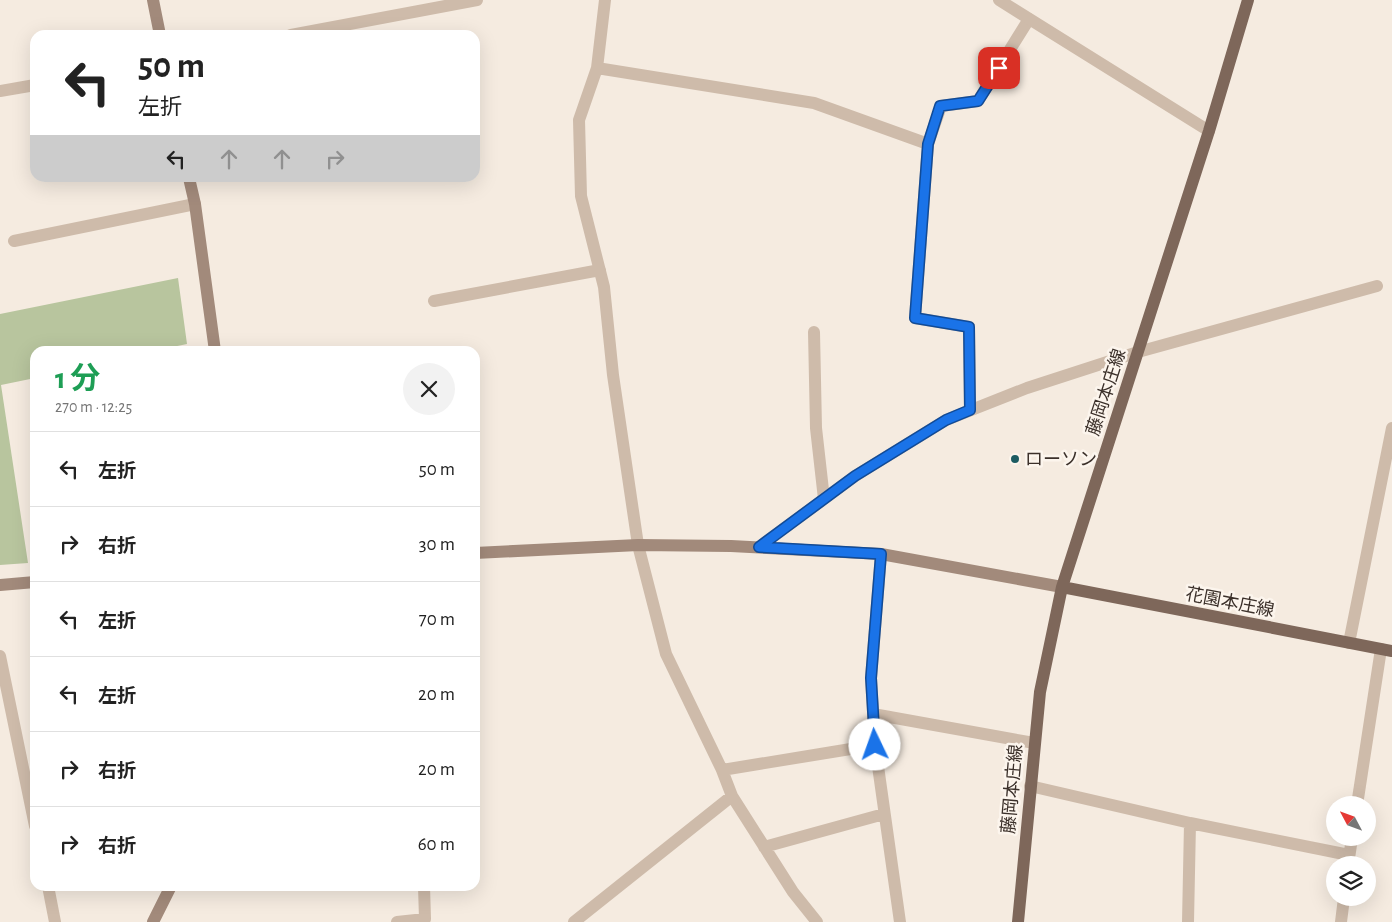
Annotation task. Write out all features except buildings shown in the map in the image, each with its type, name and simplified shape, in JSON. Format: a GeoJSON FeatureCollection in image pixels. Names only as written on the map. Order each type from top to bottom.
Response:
{"type":"FeatureCollection","features":[{"type":"Feature","properties":{"kind":"main road","name":"藤岡本庄線"},"geometry":{"type":"LineString","coordinates":[[1018,922],[1040,692],[1062,587],[1209,131],[1248,0]]}},
{"type":"Feature","properties":{"kind":"main road","name":"花園本庄線"},"geometry":{"type":"LineString","coordinates":[[1062,587],[1387,650]]}},
{"type":"Feature","properties":{"kind":"street"},"geometry":{"type":"LineString","coordinates":[[153,0],[159,30]]}},
{"type":"Feature","properties":{"kind":"street"},"geometry":{"type":"LineString","coordinates":[[318,30],[477,0]]}},
{"type":"Feature","properties":{"kind":"street"},"geometry":{"type":"LineString","coordinates":[[605,0],[597,68],[579,120],[581,196],[604,287],[613,375],[638,545],[666,654],[722,770],[732,796],[793,892],[817,922]]}},
{"type":"Feature","properties":{"kind":"street"},"geometry":{"type":"LineString","coordinates":[[999,0],[1209,131]]}},
{"type":"Feature","properties":{"kind":"street"},"geometry":{"type":"LineString","coordinates":[[970,410],[969,327],[915,318],[928,144],[940,106],[978,101],[1029,19]]}},
{"type":"Feature","properties":{"kind":"street"},"geometry":{"type":"LineString","coordinates":[[597,68],[814,103],[928,144]]}},
{"type":"Feature","properties":{"kind":"street"},"geometry":{"type":"LineString","coordinates":[[0,92],[30,85]]}},
{"type":"Feature","properties":{"kind":"street"},"geometry":{"type":"LineString","coordinates":[[190,182],[195,204],[214,346]]}},
{"type":"Feature","properties":{"kind":"street"},"geometry":{"type":"LineString","coordinates":[[14,242],[195,204]]}},
{"type":"Feature","properties":{"kind":"street"},"geometry":{"type":"LineString","coordinates":[[434,301],[600,270]]}},
{"type":"Feature","properties":{"kind":"street"},"geometry":{"type":"LineString","coordinates":[[759,547],[855,476],[946,420],[1027,388],[1138,352],[1377,286]]}},
{"type":"Feature","properties":{"kind":"street"},"geometry":{"type":"LineString","coordinates":[[814,332],[816,428],[824,499]]}},
{"type":"Feature","properties":{"kind":"street"},"geometry":{"type":"LineString","coordinates":[[1348,643],[1392,428]]}},
{"type":"Feature","properties":{"kind":"street"},"geometry":{"type":"LineString","coordinates":[[480,554],[638,545],[759,547],[881,554],[1062,587]]}},
{"type":"Feature","properties":{"kind":"street"},"geometry":{"type":"LineString","coordinates":[[881,554],[871,678],[875,745],[900,922]]}},
{"type":"Feature","properties":{"kind":"street"},"geometry":{"type":"LineString","coordinates":[[0,585],[30,582]]}},
{"type":"Feature","properties":{"kind":"street"},"geometry":{"type":"LineString","coordinates":[[1359,796],[1387,650]]}},
{"type":"Feature","properties":{"kind":"street"},"geometry":{"type":"LineString","coordinates":[[0,656],[30,802]]}},
{"type":"Feature","properties":{"kind":"street"},"geometry":{"type":"LineString","coordinates":[[873,714],[1034,743]]}},
{"type":"Feature","properties":{"kind":"street"},"geometry":{"type":"LineString","coordinates":[[722,770],[875,745]]}},
{"type":"Feature","properties":{"kind":"street"},"geometry":{"type":"LineString","coordinates":[[1030,786],[1332,856]]}},
{"type":"Feature","properties":{"kind":"street"},"geometry":{"type":"LineString","coordinates":[[574,922],[732,796]]}},
{"type":"Feature","properties":{"kind":"street"},"geometry":{"type":"LineString","coordinates":[[764,846],[884,814]]}},
{"type":"Feature","properties":{"kind":"street"},"geometry":{"type":"LineString","coordinates":[[1188,922],[1190,823]]}},
{"type":"Feature","properties":{"kind":"street"},"geometry":{"type":"LineString","coordinates":[[49,891],[55,922]]}},
{"type":"Feature","properties":{"kind":"street"},"geometry":{"type":"LineString","coordinates":[[154,922],[169,891]]}},
{"type":"Feature","properties":{"kind":"street"},"geometry":{"type":"LineString","coordinates":[[397,922],[425,919],[424,891]]}},
{"type":"Feature","properties":{"kind":"street"},"geometry":{"type":"LineString","coordinates":[[1341,922],[1343,906]]}},
{"type":"Feature","properties":{"kind":"green space"},"geometry":{"type":"Polygon","coordinates":[[[178,278],[187,344],[177,346],[30,346],[30,379],[1,385],[28,563],[0,565],[0,314],[178,278]]]}},
{"type":"Feature","properties":{"kind":"place","name":"ローソン"},"geometry":{"type":"Point","coordinates":[1015,459]}},
{"type":"Feature","properties":{"kind":"route"},"geometry":{"type":"LineString","coordinates":[[875,745],[871,678],[881,554],[759,547],[855,476],[946,420],[970,410],[969,327],[915,318],[928,144],[940,106],[978,101],[999,68]]}}]}
